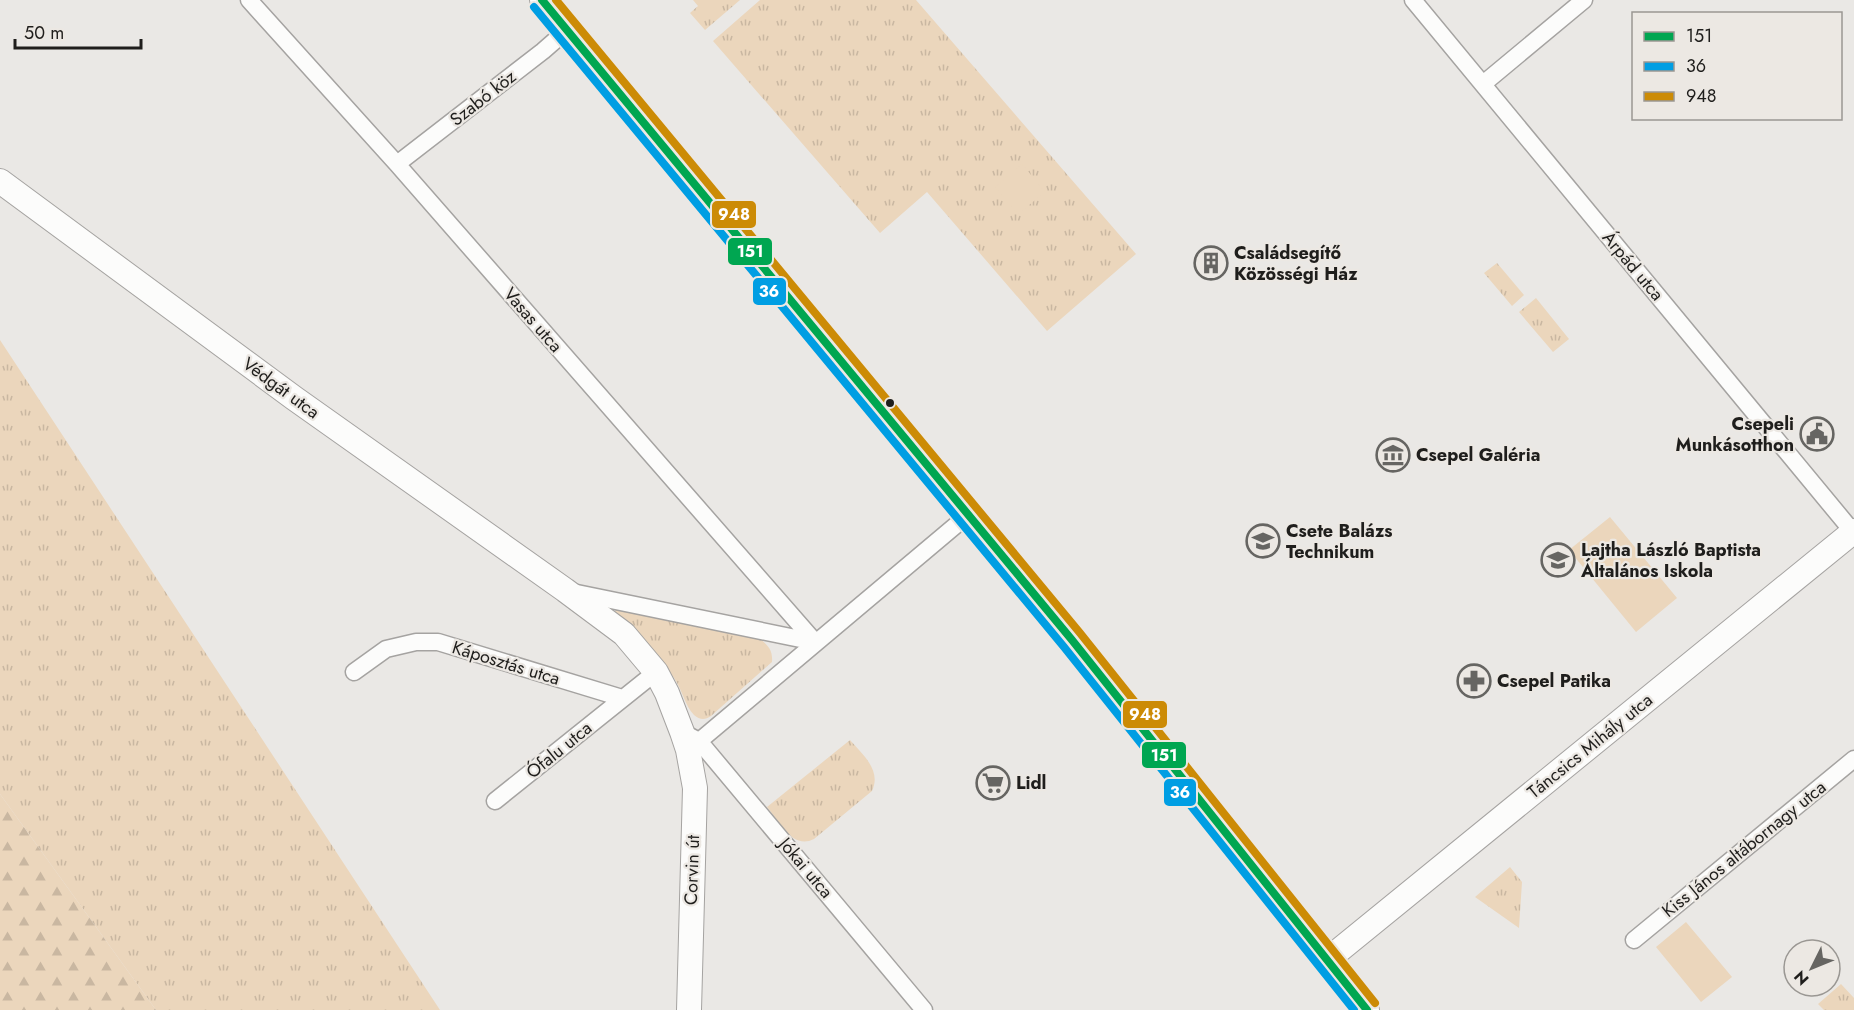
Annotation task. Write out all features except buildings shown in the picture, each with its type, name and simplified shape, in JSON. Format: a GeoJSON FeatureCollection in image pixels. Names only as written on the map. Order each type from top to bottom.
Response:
{"type":"FeatureCollection","features":[{"type":"Feature","properties":{"kind":"street","name":"Vasas utca"},"geometry":{"type":"LineString","coordinates":[[249,0],[397,164],[815,642]]}},
{"type":"Feature","properties":{"kind":"street"},"geometry":{"type":"LineString","coordinates":[[542,0],[1128,710],[1367,1010]]}},
{"type":"Feature","properties":{"kind":"street","name":"Árpád utca"},"geometry":{"type":"LineString","coordinates":[[1413,0],[1854,531]]}},
{"type":"Feature","properties":{"kind":"street"},"geometry":{"type":"LineString","coordinates":[[1483,84],[1584,0]]}},
{"type":"Feature","properties":{"kind":"street","name":"Szabó köz"},"geometry":{"type":"LineString","coordinates":[[397,164],[567,30]]}},
{"type":"Feature","properties":{"kind":"street","name":"Védgát utca"},"geometry":{"type":"LineString","coordinates":[[0,181],[294,398],[624,634],[656,672],[690,741]]}},
{"type":"Feature","properties":{"kind":"street"},"geometry":{"type":"LineString","coordinates":[[690,741],[815,642],[968,515]]}},
{"type":"Feature","properties":{"kind":"street","name":"Táncsics Mihály utca"},"geometry":{"type":"LineString","coordinates":[[1326,961],[1854,531]]}},
{"type":"Feature","properties":{"kind":"street","name":"Védgát utca"},"geometry":{"type":"LineString","coordinates":[[565,590],[815,642]]}},
{"type":"Feature","properties":{"kind":"street","name":"Káposztás utca"},"geometry":{"type":"LineString","coordinates":[[354,672],[386,649],[416,642],[438,642],[622,698]]}},
{"type":"Feature","properties":{"kind":"street"},"geometry":{"type":"LineString","coordinates":[[622,698],[656,672]]}},
{"type":"Feature","properties":{"kind":"street","name":"Ófalu utca"},"geometry":{"type":"LineString","coordinates":[[495,801],[622,698]]}},
{"type":"Feature","properties":{"kind":"street","name":"Corvin út"},"geometry":{"type":"LineString","coordinates":[[690,741],[695,788],[690,1010]]}},
{"type":"Feature","properties":{"kind":"street","name":"Jókai utca"},"geometry":{"type":"LineString","coordinates":[[690,741],[924,1010]]}},
{"type":"Feature","properties":{"kind":"street","name":"Kiss János altábornagy utca"},"geometry":{"type":"LineString","coordinates":[[1634,940],[1854,759]]}},
{"type":"Feature","properties":{"kind":"green space"},"geometry":{"type":"Polygon","coordinates":[[[693,0],[740,0],[705,30],[690,13],[698,6],[693,0]]]}},
{"type":"Feature","properties":{"kind":"green space"},"geometry":{"type":"Polygon","coordinates":[[[760,0],[916,0],[1136,254],[1047,331],[927,192],[880,233],[713,41],[760,0]]]}},
{"type":"Feature","properties":{"kind":"green space"},"geometry":{"type":"Polygon","coordinates":[[[1022,164],[1045,192],[1018,214],[995,187],[1022,164]]]}},
{"type":"Feature","properties":{"kind":"green space"},"geometry":{"type":"Polygon","coordinates":[[[1497,263],[1524,295],[1512,306],[1484,273],[1497,263]]]}},
{"type":"Feature","properties":{"kind":"green space"},"geometry":{"type":"Polygon","coordinates":[[[1536,298],[1569,339],[1553,352],[1519,312],[1536,298]]]}},
{"type":"Feature","properties":{"kind":"green space"},"geometry":{"type":"Polygon","coordinates":[[[0,340],[440,1010],[156,1010],[0,794],[0,340]]]}},
{"type":"Feature","properties":{"kind":"green space"},"geometry":{"type":"Polygon","coordinates":[[[1610,517],[1677,598],[1636,632],[1569,550],[1610,517]]]}},
{"type":"Feature","properties":{"kind":"green space"},"geometry":{"type":"Polygon","coordinates":[[[617,608],[759,638],[769,648],[772,662],[711,716],[700,719],[691,711],[677,682],[616,616],[617,608]]]}},
{"type":"Feature","properties":{"kind":"green space"},"geometry":{"type":"Polygon","coordinates":[[[850,740],[873,769],[872,791],[814,839],[799,841],[793,838],[767,807],[850,740]]]}},
{"type":"Feature","properties":{"kind":"green space"},"geometry":{"type":"Polygon","coordinates":[[[0,794],[156,1010],[0,1010],[0,794]]]}},
{"type":"Feature","properties":{"kind":"green space"},"geometry":{"type":"Polygon","coordinates":[[[1510,867],[1522,882],[1519,928],[1475,897],[1510,867]]]}},
{"type":"Feature","properties":{"kind":"green space"},"geometry":{"type":"Polygon","coordinates":[[[1686,922],[1732,977],[1701,1002],[1656,947],[1686,922]]]}},
{"type":"Feature","properties":{"kind":"green space"},"geometry":{"type":"Polygon","coordinates":[[[1842,985],[1854,998],[1854,1010],[1824,1010],[1818,1004],[1825,998],[1842,998],[1842,985]]]}},
{"type":"Feature","properties":{"kind":"transit line","name":"151"},"geometry":{"type":"LineString","coordinates":[[542,0],[1072,640],[1367,1010]]}},
{"type":"Feature","properties":{"kind":"transit line","name":"948"},"geometry":{"type":"LineString","coordinates":[[556,0],[1080,633],[1375,1003]]}},
{"type":"Feature","properties":{"kind":"transit line","name":"36"},"geometry":{"type":"LineString","coordinates":[[534,7],[1064,647],[1354,1010]]}},
{"type":"Feature","properties":{"kind":"place","name":"Családsegítő Közösségi Ház"},"geometry":{"type":"Point","coordinates":[1211,263]}},
{"type":"Feature","properties":{"kind":"place","name":"Csepeli Munkásotthon"},"geometry":{"type":"Point","coordinates":[1817,434]}},
{"type":"Feature","properties":{"kind":"place","name":"Csepel Galéria"},"geometry":{"type":"Point","coordinates":[1393,455]}},
{"type":"Feature","properties":{"kind":"place","name":"Csete Balázs Technikum"},"geometry":{"type":"Point","coordinates":[1263,541]}},
{"type":"Feature","properties":{"kind":"place","name":"Lajtha László Baptista Általános Iskola"},"geometry":{"type":"Point","coordinates":[1558,560]}},
{"type":"Feature","properties":{"kind":"place","name":"Csepel Patika"},"geometry":{"type":"Point","coordinates":[1474,681]}},
{"type":"Feature","properties":{"kind":"place","name":"Lidl"},"geometry":{"type":"Point","coordinates":[993,783]}}]}
